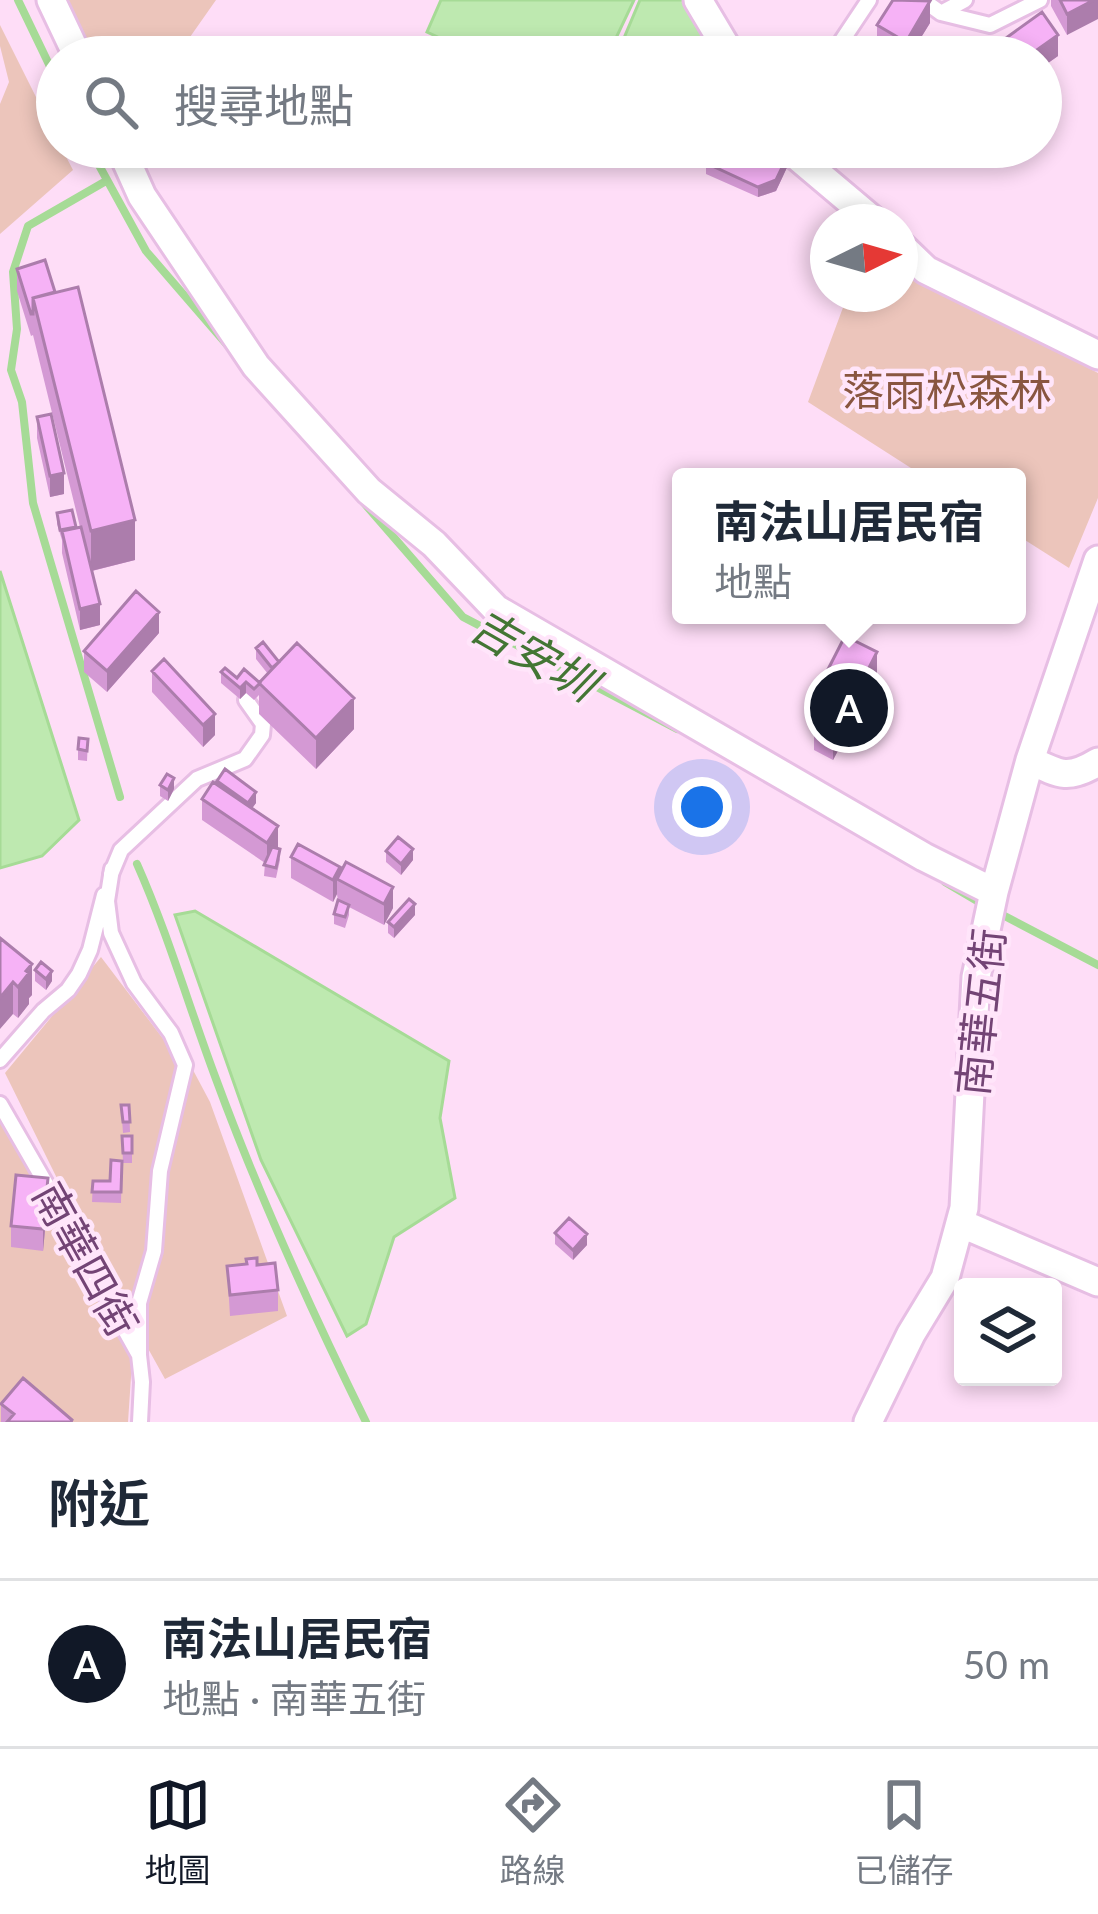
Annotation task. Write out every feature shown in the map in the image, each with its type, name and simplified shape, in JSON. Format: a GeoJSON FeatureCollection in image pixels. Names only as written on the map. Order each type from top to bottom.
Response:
{"type":"FeatureCollection","features":[{"type":"Feature","properties":{"kind":"street"},"geometry":{"type":"LineString","coordinates":[[52,0],[68,36]]}},
{"type":"Feature","properties":{"kind":"street"},"geometry":{"type":"LineString","coordinates":[[698,0],[719,36]]}},
{"type":"Feature","properties":{"kind":"street"},"geometry":{"type":"LineString","coordinates":[[129,168],[142,196],[256,366],[369,490],[434,544],[496,609],[924,857],[994,892]]}},
{"type":"Feature","properties":{"kind":"street"},"geometry":{"type":"LineString","coordinates":[[812,168],[854,204]]}},
{"type":"Feature","properties":{"kind":"street"},"geometry":{"type":"LineString","coordinates":[[918,262],[1098,355]]}},
{"type":"Feature","properties":{"kind":"street","name":"南華五街"},"geometry":{"type":"LineString","coordinates":[[868,1422],[910,1334],[945,1278],[960,1223],[970,1131],[976,977],[1030,760],[1091,598],[1098,560]]}},
{"type":"Feature","properties":{"kind":"street"},"geometry":{"type":"LineString","coordinates":[[1030,760],[1057,773],[1079,774],[1098,762]]}},
{"type":"Feature","properties":{"kind":"street"},"geometry":{"type":"LineString","coordinates":[[960,1223],[1098,1282]]}},
{"type":"Feature","properties":{"kind":"lane"},"geometry":{"type":"LineString","coordinates":[[845,36],[869,0]]}},
{"type":"Feature","properties":{"kind":"lane"},"geometry":{"type":"LineString","coordinates":[[923,0],[941,14],[989,25],[1040,0]]}},
{"type":"Feature","properties":{"kind":"lane"},"geometry":{"type":"LineString","coordinates":[[941,14],[965,0]]}},
{"type":"Feature","properties":{"kind":"lane"},"geometry":{"type":"LineString","coordinates":[[0,1060],[80,974],[122,850],[197,779],[245,759],[262,735],[262,724],[246,700]]}},
{"type":"Feature","properties":{"kind":"lane"},"geometry":{"type":"LineString","coordinates":[[112,869],[107,902],[111,933],[134,983],[171,1033],[185,1065],[160,1172],[154,1251],[140,1303],[139,1355]]}},
{"type":"Feature","properties":{"kind":"lane","name":"南華四街"},"geometry":{"type":"LineString","coordinates":[[0,1104],[139,1355],[140,1422]]}},
{"type":"Feature","properties":{"kind":"green space"},"geometry":{"type":"Polygon","coordinates":[[[41,0],[216,0],[191,36],[67,36],[41,0]]]}},
{"type":"Feature","properties":{"kind":"green space"},"geometry":{"type":"Polygon","coordinates":[[[0,25],[36,97],[36,168],[73,170],[0,234],[0,104],[9,82],[0,25]]]}},
{"type":"Feature","properties":{"kind":"green space","name":"落雨松森林"},"geometry":{"type":"Polygon","coordinates":[[[918,279],[1098,373],[1098,498],[1069,568],[1026,541],[1026,468],[911,468],[808,402],[841,312],[918,312],[918,279]]]}},
{"type":"Feature","properties":{"kind":"green space"},"geometry":{"type":"Polygon","coordinates":[[[101,957],[193,1070],[210,1102],[287,1316],[165,1379],[85,1235],[5,1073],[101,957]]]}},
{"type":"Feature","properties":{"kind":"green space"},"geometry":{"type":"Polygon","coordinates":[[[0,1122],[46,1193],[132,1362],[128,1422],[0,1422],[0,1122]]]}},
{"type":"Feature","properties":{"kind":"shaded area"},"geometry":{"type":"Polygon","coordinates":[[[441,0],[634,0],[617,36],[436,36],[427,32],[441,0]]]}},
{"type":"Feature","properties":{"kind":"shaded area"},"geometry":{"type":"Polygon","coordinates":[[[640,0],[687,0],[709,36],[625,36],[640,0]]]}},
{"type":"Feature","properties":{"kind":"shaded area"},"geometry":{"type":"Polygon","coordinates":[[[0,571],[79,820],[42,856],[0,868],[0,571]]]}},
{"type":"Feature","properties":{"kind":"shaded area"},"geometry":{"type":"Polygon","coordinates":[[[195,911],[449,1061],[440,1118],[455,1198],[394,1237],[366,1324],[347,1336],[261,1160],[175,915],[195,911]]]}},
{"type":"Feature","properties":{"kind":"building"},"geometry":{"type":"Polygon","coordinates":[[[893,0],[930,1],[910,36],[896,36],[877,25],[893,0]]]}},
{"type":"Feature","properties":{"kind":"building"},"geometry":{"type":"Polygon","coordinates":[[[1060,0],[1094,0],[1067,14],[1060,0]]]}},
{"type":"Feature","properties":{"kind":"building"},"geometry":{"type":"Polygon","coordinates":[[[1042,12],[1058,35],[1057,36],[1009,36],[1042,12]]]}},
{"type":"Feature","properties":{"kind":"building"},"geometry":{"type":"Polygon","coordinates":[[[717,168],[782,168],[776,180],[758,187],[717,168]]]}},
{"type":"Feature","properties":{"kind":"building"},"geometry":{"type":"Polygon","coordinates":[[[45,260],[55,292],[33,298],[31,314],[17,269],[45,260]]]}},
{"type":"Feature","properties":{"kind":"building"},"geometry":{"type":"Polygon","coordinates":[[[78,287],[135,520],[91,531],[33,298],[78,287]]]}},
{"type":"Feature","properties":{"kind":"building"},"geometry":{"type":"Polygon","coordinates":[[[51,414],[64,473],[50,476],[37,417],[51,414]]]}},
{"type":"Feature","properties":{"kind":"building"},"geometry":{"type":"Polygon","coordinates":[[[72,510],[76,527],[60,530],[57,513],[72,510]]]}},
{"type":"Feature","properties":{"kind":"building"},"geometry":{"type":"Polygon","coordinates":[[[81,527],[100,604],[80,609],[62,531],[81,527]]]}},
{"type":"Feature","properties":{"kind":"building"},"geometry":{"type":"Polygon","coordinates":[[[136,591],[159,612],[107,671],[84,651],[136,591]]]}},
{"type":"Feature","properties":{"kind":"building"},"geometry":{"type":"Polygon","coordinates":[[[845,636],[877,652],[848,709],[841,705],[833,719],[814,709],[826,686],[821,683],[845,636]]]}},
{"type":"Feature","properties":{"kind":"building"},"geometry":{"type":"Polygon","coordinates":[[[263,642],[279,662],[272,668],[256,648],[263,642]]]}},
{"type":"Feature","properties":{"kind":"building"},"geometry":{"type":"Polygon","coordinates":[[[297,643],[354,698],[316,738],[259,683],[297,643]]]}},
{"type":"Feature","properties":{"kind":"building"},"geometry":{"type":"Polygon","coordinates":[[[164,659],[215,714],[203,725],[152,671],[164,659]]]}},
{"type":"Feature","properties":{"kind":"building"},"geometry":{"type":"Polygon","coordinates":[[[225,668],[237,678],[244,669],[260,683],[254,689],[246,682],[240,688],[221,672],[225,668]]]}},
{"type":"Feature","properties":{"kind":"building"},"geometry":{"type":"Polygon","coordinates":[[[79,738],[88,739],[87,751],[78,749],[79,738]]]}},
{"type":"Feature","properties":{"kind":"building"},"geometry":{"type":"Polygon","coordinates":[[[225,769],[256,792],[248,803],[217,781],[225,769]]]}},
{"type":"Feature","properties":{"kind":"building"},"geometry":{"type":"Polygon","coordinates":[[[167,774],[174,778],[168,790],[160,785],[167,774]]]}},
{"type":"Feature","properties":{"kind":"building"},"geometry":{"type":"Polygon","coordinates":[[[213,782],[278,826],[267,843],[202,799],[213,782]]]}},
{"type":"Feature","properties":{"kind":"building"},"geometry":{"type":"Polygon","coordinates":[[[398,837],[413,849],[401,864],[386,851],[398,837]]]}},
{"type":"Feature","properties":{"kind":"building"},"geometry":{"type":"Polygon","coordinates":[[[298,844],[340,867],[333,880],[291,857],[298,844]]]}},
{"type":"Feature","properties":{"kind":"building"},"geometry":{"type":"Polygon","coordinates":[[[272,847],[280,849],[276,868],[264,865],[272,847]]]}},
{"type":"Feature","properties":{"kind":"building"},"geometry":{"type":"Polygon","coordinates":[[[346,862],[393,887],[384,904],[337,879],[346,862]]]}},
{"type":"Feature","properties":{"kind":"building"},"geometry":{"type":"Polygon","coordinates":[[[409,899],[415,904],[394,927],[388,922],[409,899]]]}},
{"type":"Feature","properties":{"kind":"building"},"geometry":{"type":"Polygon","coordinates":[[[338,900],[349,905],[345,917],[334,914],[338,900]]]}},
{"type":"Feature","properties":{"kind":"building"},"geometry":{"type":"Polygon","coordinates":[[[0,938],[32,964],[18,987],[13,982],[0,998],[0,938]]]}},
{"type":"Feature","properties":{"kind":"building"},"geometry":{"type":"Polygon","coordinates":[[[41,962],[52,971],[46,979],[35,970],[41,962]]]}},
{"type":"Feature","properties":{"kind":"building"},"geometry":{"type":"Polygon","coordinates":[[[121,1105],[129,1105],[130,1122],[123,1122],[121,1105]]]}},
{"type":"Feature","properties":{"kind":"building"},"geometry":{"type":"Polygon","coordinates":[[[122,1136],[132,1136],[132,1153],[123,1153],[122,1136]]]}},
{"type":"Feature","properties":{"kind":"building"},"geometry":{"type":"Polygon","coordinates":[[[111,1160],[122,1161],[121,1192],[92,1192],[93,1181],[110,1181],[111,1160]]]}},
{"type":"Feature","properties":{"kind":"building"},"geometry":{"type":"Polygon","coordinates":[[[16,1175],[48,1178],[43,1229],[11,1226],[16,1175]]]}},
{"type":"Feature","properties":{"kind":"building"},"geometry":{"type":"Polygon","coordinates":[[[569,1218],[587,1234],[573,1250],[555,1233],[569,1218]]]}},
{"type":"Feature","properties":{"kind":"building"},"geometry":{"type":"Polygon","coordinates":[[[257,1258],[257,1265],[275,1263],[278,1290],[230,1295],[227,1266],[257,1258]]]}},
{"type":"Feature","properties":{"kind":"building"},"geometry":{"type":"Polygon","coordinates":[[[23,1378],[71,1422],[7,1422],[14,1414],[1,1404],[23,1378]]]}},
{"type":"Feature","properties":{"kind":"waterway","name":"吉安圳"},"geometry":{"type":"LineString","coordinates":[[18,0],[36,37]]}},
{"type":"Feature","properties":{"kind":"waterway","name":"吉安圳"},"geometry":{"type":"LineString","coordinates":[[101,168],[146,251],[228,346]]}},
{"type":"Feature","properties":{"kind":"waterway","name":"吉安圳"},"geometry":{"type":"LineString","coordinates":[[106,181],[28,226],[13,272],[17,329],[11,370],[22,402],[33,503],[120,797]]}},
{"type":"Feature","properties":{"kind":"waterway","name":"吉安圳"},"geometry":{"type":"LineString","coordinates":[[364,503],[463,617],[677,729]]}},
{"type":"Feature","properties":{"kind":"waterway","name":"吉安圳"},"geometry":{"type":"LineString","coordinates":[[137,864],[250,1166],[366,1422]]}},
{"type":"Feature","properties":{"kind":"waterway","name":"吉安圳"},"geometry":{"type":"LineString","coordinates":[[945,882],[984,905]]}},
{"type":"Feature","properties":{"kind":"waterway","name":"吉安圳"},"geometry":{"type":"LineString","coordinates":[[997,912],[1098,965]]}},
{"type":"Feature","properties":{"kind":"place","name":"南法山居民宿"},"geometry":{"type":"Point","coordinates":[849,708]}}]}
